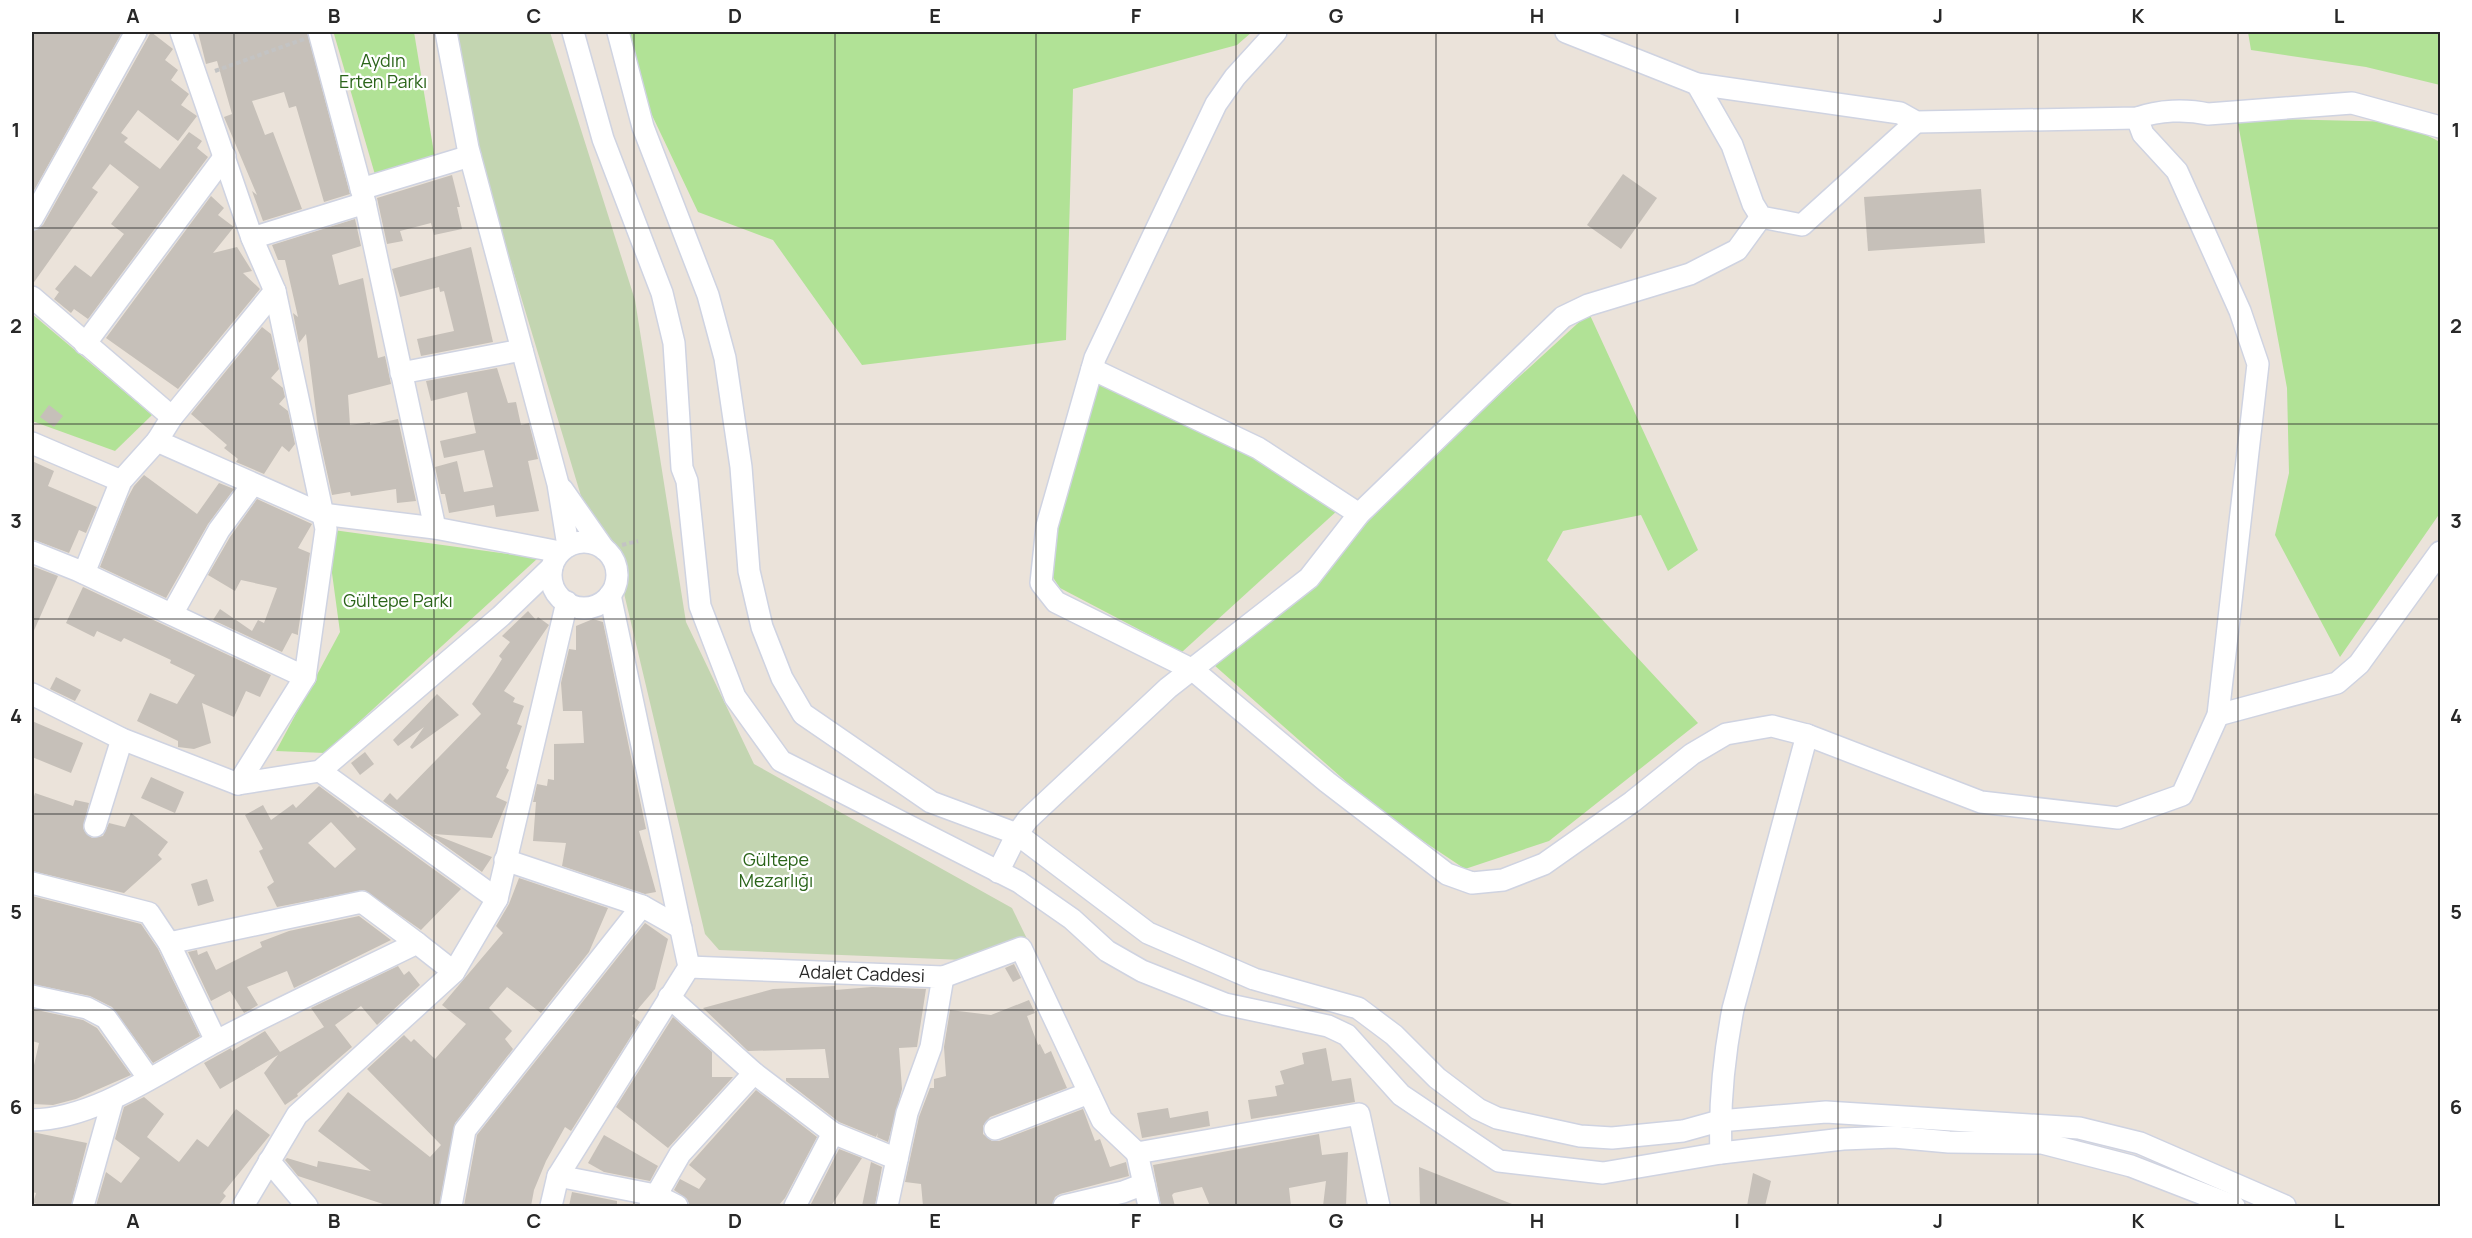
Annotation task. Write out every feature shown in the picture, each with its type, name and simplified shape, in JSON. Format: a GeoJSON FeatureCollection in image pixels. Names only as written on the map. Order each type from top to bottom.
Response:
{"type":"FeatureCollection","features":[{"type":"Feature","properties":{"kind":"street"},"geometry":{"type":"LineString","coordinates":[[32,219],[136,32]]}},
{"type":"Feature","properties":{"kind":"street"},"geometry":{"type":"LineString","coordinates":[[181,32],[252,238],[275,291],[327,529],[305,677],[238,784]]}},
{"type":"Feature","properties":{"kind":"street"},"geometry":{"type":"LineString","coordinates":[[321,32],[363,196],[435,528]]}},
{"type":"Feature","properties":{"kind":"street"},"geometry":{"type":"LineString","coordinates":[[446,32],[470,156],[558,484],[560,555],[552,586],[557,594],[567,602],[583,608],[593,607],[610,595]]}},
{"type":"Feature","properties":{"kind":"street"},"geometry":{"type":"LineString","coordinates":[[573,32],[603,140],[662,293],[674,343],[682,468],[687,481],[700,606],[735,697],[780,761],[1018,882],[1072,920],[1107,951],[1142,971],[1225,1004],[1328,1026],[1347,1035],[1401,1095],[1499,1161],[1603,1173],[1720,1153],[1875,1137],[1949,1142],[2042,1143],[2131,1166],[2234,1206]]}},
{"type":"Feature","properties":{"kind":"street"},"geometry":{"type":"LineString","coordinates":[[618,32],[643,127],[708,295],[722,348],[741,467],[749,571],[762,627],[782,678],[803,714],[932,802],[1017,834],[1148,933],[1254,979],[1358,1008],[1394,1035],[1437,1078],[1479,1109],[1497,1118],[1580,1136],[1612,1138],[1683,1131],[1719,1121],[1826,1112],[2079,1128],[2140,1143],[2285,1206]]}},
{"type":"Feature","properties":{"kind":"street"},"geometry":{"type":"LineString","coordinates":[[1276,32],[1234,77],[1216,104],[1095,358],[1047,526],[1041,583],[1056,602],[1193,670],[1327,782],[1447,874],[1472,883],[1503,880],[1544,864],[1632,802],[1692,754],[1726,734],[1772,726],[1807,735],[1981,802],[2118,818],[2182,795],[2218,715],[2258,364],[2240,311],[2177,171],[2143,134],[2137,118]]}},
{"type":"Feature","properties":{"kind":"street"},"geometry":{"type":"LineString","coordinates":[[1566,32],[1697,84],[1900,113],[1916,122],[2137,118],[2149,114],[2182,111],[2208,114],[2352,104],[2440,127]]}},
{"type":"Feature","properties":{"kind":"street"},"geometry":{"type":"LineString","coordinates":[[1697,84],[1732,145],[1753,204],[1761,217],[1802,225],[1916,122]]}},
{"type":"Feature","properties":{"kind":"street"},"geometry":{"type":"LineString","coordinates":[[85,344],[225,156]]}},
{"type":"Feature","properties":{"kind":"street"},"geometry":{"type":"LineString","coordinates":[[252,238],[470,156]]}},
{"type":"Feature","properties":{"kind":"street"},"geometry":{"type":"LineString","coordinates":[[998,872],[1017,834],[1028,819],[1159,697],[1309,578],[1359,514],[1563,317],[1588,304],[1690,274],[1737,250],[1761,217]]}},
{"type":"Feature","properties":{"kind":"street"},"geometry":{"type":"LineString","coordinates":[[84,573],[121,481],[156,441],[172,417],[275,291]]}},
{"type":"Feature","properties":{"kind":"street"},"geometry":{"type":"LineString","coordinates":[[32,297],[172,417]]}},
{"type":"Feature","properties":{"kind":"street"},"geometry":{"type":"LineString","coordinates":[[402,373],[522,350]]}},
{"type":"Feature","properties":{"kind":"street"},"geometry":{"type":"LineString","coordinates":[[1092,369],[1258,448],[1359,514]]}},
{"type":"Feature","properties":{"kind":"street"},"geometry":{"type":"LineString","coordinates":[[156,441],[322,514],[435,528],[560,555]]}},
{"type":"Feature","properties":{"kind":"street"},"geometry":{"type":"LineString","coordinates":[[32,443],[121,481]]}},
{"type":"Feature","properties":{"kind":"street"},"geometry":{"type":"LineString","coordinates":[[172,614],[219,530],[254,484]]}},
{"type":"Feature","properties":{"kind":"street"},"geometry":{"type":"LineString","coordinates":[[551,1206],[558,1176],[689,967],[610,595],[616,576],[615,566],[558,484]]}},
{"type":"Feature","properties":{"kind":"street"},"geometry":{"type":"LineString","coordinates":[[32,694],[122,739],[238,784],[320,771],[501,616],[560,555],[586,542],[604,549]]}},
{"type":"Feature","properties":{"kind":"street"},"geometry":{"type":"LineString","coordinates":[[32,552],[84,573],[305,677]]}},
{"type":"Feature","properties":{"kind":"street"},"geometry":{"type":"LineString","coordinates":[[2218,715],[2337,683],[2359,664],[2440,552]]}},
{"type":"Feature","properties":{"kind":"street"},"geometry":{"type":"LineString","coordinates":[[243,1206],[297,1115],[454,972],[497,899],[567,602]]}},
{"type":"Feature","properties":{"kind":"street"},"geometry":{"type":"LineString","coordinates":[[1720,1153],[1719,1121],[1726,1044],[1733,1009],[1807,735]]}},
{"type":"Feature","properties":{"kind":"street"},"geometry":{"type":"LineString","coordinates":[[95,826],[122,739]]}},
{"type":"Feature","properties":{"kind":"street"},"geometry":{"type":"LineString","coordinates":[[320,771],[497,899]]}},
{"type":"Feature","properties":{"kind":"street"},"geometry":{"type":"LineString","coordinates":[[505,860],[642,906],[681,928]]}},
{"type":"Feature","properties":{"kind":"street"},"geometry":{"type":"LineString","coordinates":[[32,883],[149,914],[169,943],[216,1041]]}},
{"type":"Feature","properties":{"kind":"street"},"geometry":{"type":"LineString","coordinates":[[169,943],[362,902],[454,972]]}},
{"type":"Feature","properties":{"kind":"street"},"geometry":{"type":"LineString","coordinates":[[451,1206],[465,1130],[642,906]]}},
{"type":"Feature","properties":{"kind":"street"},"geometry":{"type":"LineString","coordinates":[[32,1120],[46,1119],[113,1099],[216,1041],[417,943]]}},
{"type":"Feature","properties":{"kind":"street"},"geometry":{"type":"LineString","coordinates":[[943,977],[1021,948],[1102,1120],[1137,1153],[1149,1206]]}},
{"type":"Feature","properties":{"kind":"street","name":"Adalet Caddesi"},"geometry":{"type":"LineString","coordinates":[[689,967],[943,977],[931,1047],[907,1113],[887,1206]]}},
{"type":"Feature","properties":{"kind":"street"},"geometry":{"type":"LineString","coordinates":[[32,996],[87,1008],[106,1018],[149,1079]]}},
{"type":"Feature","properties":{"kind":"street"},"geometry":{"type":"LineString","coordinates":[[669,997],[754,1073],[833,1133],[897,1159]]}},
{"type":"Feature","properties":{"kind":"street"},"geometry":{"type":"LineString","coordinates":[[653,1201],[680,1154],[754,1073]]}},
{"type":"Feature","properties":{"kind":"street"},"geometry":{"type":"LineString","coordinates":[[995,1129],[1089,1093]]}},
{"type":"Feature","properties":{"kind":"street"},"geometry":{"type":"LineString","coordinates":[[83,1206],[113,1099]]}},
{"type":"Feature","properties":{"kind":"street"},"geometry":{"type":"LineString","coordinates":[[1137,1153],[1359,1114],[1379,1206]]}},
{"type":"Feature","properties":{"kind":"street"},"geometry":{"type":"LineString","coordinates":[[795,1206],[833,1133]]}},
{"type":"Feature","properties":{"kind":"street"},"geometry":{"type":"LineString","coordinates":[[269,1161],[307,1206]]}},
{"type":"Feature","properties":{"kind":"street"},"geometry":{"type":"LineString","coordinates":[[558,1176],[677,1206]]}},
{"type":"Feature","properties":{"kind":"street"},"geometry":{"type":"LineString","coordinates":[[1065,1206],[1124,1192],[1144,1184]]}},
{"type":"Feature","properties":{"kind":"path"},"geometry":{"type":"LineString","coordinates":[[197,78],[321,32]]}},
{"type":"Feature","properties":{"kind":"green space","name":"Aydın Erten Parkı"},"geometry":{"type":"Polygon","coordinates":[[[414,32],[435,159],[376,178],[334,34],[414,32]]]}},
{"type":"Feature","properties":{"kind":"green space","name":"Gültepe Mezarlığı"},"geometry":{"type":"Polygon","coordinates":[[[455,32],[550,32],[635,300],[686,622],[754,764],[1012,908],[1029,943],[964,960],[719,950],[705,934],[613,547],[581,496],[469,124],[455,32]]]}},
{"type":"Feature","properties":{"kind":"green space"},"geometry":{"type":"Polygon","coordinates":[[[624,32],[1252,32],[1237,45],[1073,89],[1066,340],[862,365],[773,240],[698,212],[641,92],[624,32]]]}},
{"type":"Feature","properties":{"kind":"green space"},"geometry":{"type":"Polygon","coordinates":[[[2248,32],[2440,32],[2440,85],[2366,67],[2251,50],[2248,32]]]}},
{"type":"Feature","properties":{"kind":"green space"},"geometry":{"type":"Polygon","coordinates":[[[2237,118],[2401,122],[2440,142],[2440,513],[2340,657],[2275,535],[2289,473],[2287,388],[2237,118]]]}},
{"type":"Feature","properties":{"kind":"green space"},"geometry":{"type":"Polygon","coordinates":[[[1589,313],[1698,550],[1668,571],[1641,515],[1563,531],[1547,560],[1698,723],[1549,841],[1465,869],[1384,815],[1214,665],[1318,584],[1368,515],[1589,313]]]}},
{"type":"Feature","properties":{"kind":"green space"},"geometry":{"type":"Polygon","coordinates":[[[32,314],[152,415],[115,451],[32,421],[32,314]]]}},
{"type":"Feature","properties":{"kind":"green space"},"geometry":{"type":"Polygon","coordinates":[[[1094,376],[1261,455],[1338,510],[1182,652],[1060,588],[1052,576],[1051,551],[1094,376]]]}},
{"type":"Feature","properties":{"kind":"green space","name":"Gültepe Parkı"},"geometry":{"type":"Polygon","coordinates":[[[326,529],[538,558],[325,753],[276,751],[340,632],[326,529]]]}},
{"type":"Feature","properties":{"kind":"building"},"geometry":{"type":"Polygon","coordinates":[[[32,32],[122,32],[32,194],[32,32]]]}},
{"type":"Feature","properties":{"kind":"building"},"geometry":{"type":"Polygon","coordinates":[[[151,32],[173,49],[165,60],[178,70],[171,80],[189,94],[181,105],[197,116],[178,141],[138,110],[121,133],[128,138],[124,142],[160,169],[189,132],[202,141],[197,148],[208,157],[88,319],[74,309],[71,313],[54,299],[59,292],[55,289],[75,265],[91,277],[124,234],[111,224],[139,187],[110,164],[92,188],[98,192],[32,285],[32,232],[43,225],[151,32]]]}},
{"type":"Feature","properties":{"kind":"building"},"geometry":{"type":"Polygon","coordinates":[[[198,32],[307,32],[350,194],[324,202],[296,106],[289,108],[284,92],[252,101],[265,135],[273,132],[302,209],[263,221],[252,191],[257,195],[224,117],[232,114],[217,61],[206,64],[198,32]]]}},
{"type":"Feature","properties":{"kind":"building"},"geometry":{"type":"Polygon","coordinates":[[[1623,174],[1657,198],[1621,249],[1587,225],[1623,174]]]}},
{"type":"Feature","properties":{"kind":"building"},"geometry":{"type":"Polygon","coordinates":[[[452,175],[460,207],[457,207],[462,229],[434,235],[431,223],[400,231],[403,241],[387,244],[377,198],[452,175]]]}},
{"type":"Feature","properties":{"kind":"building"},"geometry":{"type":"Polygon","coordinates":[[[1981,189],[1985,243],[1868,251],[1864,197],[1981,189]]]}},
{"type":"Feature","properties":{"kind":"building"},"geometry":{"type":"Polygon","coordinates":[[[211,196],[224,208],[218,215],[234,227],[213,253],[237,247],[252,271],[243,273],[260,289],[178,389],[106,338],[211,196]]]}},
{"type":"Feature","properties":{"kind":"building"},"geometry":{"type":"Polygon","coordinates":[[[355,219],[361,246],[332,255],[339,285],[363,278],[378,358],[385,356],[391,384],[348,395],[350,425],[370,422],[370,425],[398,419],[416,501],[397,503],[396,489],[351,496],[350,492],[332,495],[319,436],[306,334],[299,343],[293,313],[298,317],[285,260],[278,260],[272,245],[355,219]]]}},
{"type":"Feature","properties":{"kind":"building"},"geometry":{"type":"Polygon","coordinates":[[[471,247],[493,342],[421,356],[417,339],[454,331],[444,291],[440,292],[439,287],[400,297],[392,269],[471,247]]]}},
{"type":"Feature","properties":{"kind":"building"},"geometry":{"type":"Polygon","coordinates":[[[262,327],[271,334],[279,369],[271,378],[283,388],[285,397],[279,404],[288,411],[295,444],[289,452],[282,446],[264,474],[236,462],[238,459],[224,448],[227,445],[191,414],[262,327]]]}},
{"type":"Feature","properties":{"kind":"building"},"geometry":{"type":"Polygon","coordinates":[[[497,368],[508,403],[516,402],[521,425],[529,423],[538,459],[528,461],[539,511],[496,517],[494,505],[449,513],[445,494],[441,494],[435,467],[457,461],[464,492],[493,487],[484,450],[444,458],[440,441],[476,433],[467,392],[431,401],[426,381],[497,368]]]}},
{"type":"Feature","properties":{"kind":"building"},"geometry":{"type":"Polygon","coordinates":[[[49,405],[63,416],[54,427],[40,417],[49,405]]]}},
{"type":"Feature","properties":{"kind":"building"},"geometry":{"type":"Polygon","coordinates":[[[32,461],[54,471],[48,486],[97,507],[86,533],[79,530],[69,553],[32,539],[32,461]]]}},
{"type":"Feature","properties":{"kind":"building"},"geometry":{"type":"Polygon","coordinates":[[[144,475],[197,514],[219,483],[234,489],[208,524],[166,598],[100,567],[127,499],[134,486],[144,475]]]}},
{"type":"Feature","properties":{"kind":"building"},"geometry":{"type":"Polygon","coordinates":[[[257,499],[312,524],[298,548],[310,553],[298,635],[292,633],[282,652],[213,620],[220,609],[252,631],[258,620],[264,623],[277,588],[241,580],[235,591],[208,575],[230,537],[257,499]]]}},
{"type":"Feature","properties":{"kind":"building"},"geometry":{"type":"Polygon","coordinates":[[[32,566],[58,576],[32,635],[32,566]]]}},
{"type":"Feature","properties":{"kind":"building"},"geometry":{"type":"Polygon","coordinates":[[[83,587],[271,675],[260,697],[246,691],[234,717],[202,703],[211,743],[194,749],[178,747],[178,741],[137,721],[150,693],[177,704],[195,675],[170,663],[171,660],[124,638],[121,642],[97,631],[94,637],[66,623],[83,587]]]}},
{"type":"Feature","properties":{"kind":"building"},"geometry":{"type":"Polygon","coordinates":[[[528,611],[536,620],[538,617],[549,625],[504,691],[515,698],[513,702],[524,706],[517,724],[522,726],[506,768],[509,770],[496,797],[507,802],[492,838],[433,834],[492,857],[482,872],[383,801],[390,793],[397,800],[481,714],[472,704],[502,659],[499,656],[510,642],[502,636],[528,611]]]}},
{"type":"Feature","properties":{"kind":"building"},"geometry":{"type":"Polygon","coordinates":[[[593,619],[603,622],[646,829],[639,831],[656,892],[645,894],[562,866],[566,843],[533,841],[536,802],[533,802],[537,784],[547,786],[548,779],[554,780],[554,744],[584,743],[582,711],[563,711],[561,683],[569,649],[576,650],[576,626],[593,619]]]}},
{"type":"Feature","properties":{"kind":"building"},"geometry":{"type":"Polygon","coordinates":[[[56,677],[81,690],[75,701],[50,689],[56,677]]]}},
{"type":"Feature","properties":{"kind":"building"},"geometry":{"type":"Polygon","coordinates":[[[437,694],[459,715],[412,749],[410,747],[424,727],[398,746],[393,740],[437,694]]]}},
{"type":"Feature","properties":{"kind":"building"},"geometry":{"type":"Polygon","coordinates":[[[32,721],[83,743],[71,773],[32,757],[32,721]]]}},
{"type":"Feature","properties":{"kind":"building"},"geometry":{"type":"Polygon","coordinates":[[[365,752],[374,764],[360,775],[351,763],[365,752]]]}},
{"type":"Feature","properties":{"kind":"building"},"geometry":{"type":"Polygon","coordinates":[[[151,777],[184,792],[175,813],[141,798],[151,777]]]}},
{"type":"Feature","properties":{"kind":"building"},"geometry":{"type":"Polygon","coordinates":[[[319,786],[350,809],[358,818],[360,816],[461,889],[421,930],[364,890],[277,907],[267,887],[274,882],[259,851],[263,849],[245,815],[263,805],[271,820],[293,804],[296,808],[319,786]],[[331,822],[308,843],[335,868],[356,849],[331,822]]]}},
{"type":"Feature","properties":{"kind":"building"},"geometry":{"type":"Polygon","coordinates":[[[35,793],[73,806],[75,800],[89,803],[83,828],[92,838],[103,836],[109,823],[125,827],[131,813],[168,842],[158,855],[162,859],[124,893],[32,871],[32,803],[35,793]]]}},
{"type":"Feature","properties":{"kind":"building"},"geometry":{"type":"Polygon","coordinates":[[[519,878],[608,908],[589,952],[541,1013],[507,987],[489,1008],[512,1031],[505,1039],[513,1049],[455,1123],[439,1206],[389,1206],[298,1176],[285,1160],[287,1158],[317,1167],[318,1161],[371,1171],[318,1131],[348,1092],[430,1157],[441,1145],[367,1069],[404,1035],[411,1042],[414,1039],[435,1059],[466,1024],[442,1005],[503,933],[496,926],[509,904],[519,878]]]}},
{"type":"Feature","properties":{"kind":"building"},"geometry":{"type":"Polygon","coordinates":[[[207,879],[214,901],[198,906],[191,884],[207,879]]]}},
{"type":"Feature","properties":{"kind":"building"},"geometry":{"type":"Polygon","coordinates":[[[32,896],[141,924],[158,949],[200,1036],[153,1063],[112,1007],[90,996],[32,984],[32,896]]]}},
{"type":"Feature","properties":{"kind":"building"},"geometry":{"type":"Polygon","coordinates":[[[359,916],[391,940],[294,988],[287,971],[247,987],[258,1005],[244,1013],[230,991],[211,1001],[188,952],[197,950],[198,955],[207,951],[216,970],[262,947],[260,942],[289,931],[359,916]]]}},
{"type":"Feature","properties":{"kind":"building"},"geometry":{"type":"Polygon","coordinates":[[[645,923],[668,939],[655,989],[632,1016],[640,1022],[571,1131],[565,1127],[546,1161],[534,1190],[531,1206],[464,1206],[477,1135],[645,923]]]}},
{"type":"Feature","properties":{"kind":"building"},"geometry":{"type":"Polygon","coordinates":[[[1014,964],[1021,978],[1013,982],[1005,968],[1014,964]]]}},
{"type":"Feature","properties":{"kind":"building"},"geometry":{"type":"Polygon","coordinates":[[[398,966],[404,975],[409,971],[420,985],[377,1025],[361,1006],[335,1025],[352,1047],[285,1105],[264,1073],[278,1055],[220,1089],[204,1063],[231,1048],[232,1051],[265,1031],[280,1052],[324,1027],[311,1008],[398,966]]]}},
{"type":"Feature","properties":{"kind":"building"},"geometry":{"type":"Polygon","coordinates":[[[835,986],[835,990],[872,987],[926,989],[917,1047],[899,1048],[902,1089],[888,1142],[877,1137],[878,1133],[876,1137],[839,1122],[786,1081],[786,1078],[829,1078],[825,1049],[748,1051],[703,1008],[773,989],[835,986]]]}},
{"type":"Feature","properties":{"kind":"building"},"geometry":{"type":"Polygon","coordinates":[[[1029,1000],[1035,1013],[1027,1016],[1038,1045],[1040,1044],[1045,1054],[1051,1051],[1067,1088],[990,1117],[983,1126],[983,1134],[992,1141],[999,1141],[1083,1109],[1095,1141],[1100,1139],[1110,1167],[1126,1162],[1129,1176],[1060,1194],[1055,1197],[1052,1206],[923,1206],[921,1184],[905,1182],[919,1117],[930,1088],[934,1088],[934,1079],[946,1076],[944,1047],[950,1010],[991,1015],[1029,1000]]]}},
{"type":"Feature","properties":{"kind":"building"},"geometry":{"type":"Polygon","coordinates":[[[32,1009],[83,1020],[97,1028],[131,1075],[76,1099],[53,1105],[32,1104],[32,1074],[39,1043],[32,1041],[32,1009]]]}},
{"type":"Feature","properties":{"kind":"building"},"geometry":{"type":"Polygon","coordinates":[[[673,1017],[712,1052],[712,1077],[733,1077],[668,1148],[616,1107],[673,1017]]]}},
{"type":"Feature","properties":{"kind":"building"},"geometry":{"type":"Polygon","coordinates":[[[1326,1048],[1332,1081],[1351,1078],[1355,1102],[1251,1119],[1248,1100],[1277,1096],[1275,1086],[1284,1084],[1280,1071],[1304,1064],[1302,1053],[1326,1048]]]}},
{"type":"Feature","properties":{"kind":"building"},"geometry":{"type":"Polygon","coordinates":[[[756,1090],[817,1137],[785,1198],[778,1206],[690,1206],[687,1199],[674,1190],[680,1179],[699,1189],[706,1179],[689,1165],[756,1090]]]}},
{"type":"Feature","properties":{"kind":"building"},"geometry":{"type":"Polygon","coordinates":[[[144,1097],[164,1114],[147,1137],[179,1162],[197,1139],[208,1147],[236,1109],[270,1135],[223,1193],[226,1196],[218,1206],[96,1206],[106,1172],[121,1183],[140,1158],[115,1139],[124,1107],[144,1097]]]}},
{"type":"Feature","properties":{"kind":"building"},"geometry":{"type":"Polygon","coordinates":[[[1168,1108],[1170,1118],[1208,1111],[1210,1126],[1142,1138],[1137,1113],[1168,1108]]]}},
{"type":"Feature","properties":{"kind":"building"},"geometry":{"type":"Polygon","coordinates":[[[32,1132],[87,1143],[71,1206],[45,1206],[33,1203],[36,1193],[32,1192],[32,1132]]]}},
{"type":"Feature","properties":{"kind":"building"},"geometry":{"type":"Polygon","coordinates":[[[1319,1134],[1322,1155],[1348,1152],[1346,1206],[1323,1206],[1326,1181],[1289,1188],[1291,1206],[1210,1206],[1202,1187],[1174,1193],[1172,1195],[1175,1206],[1161,1206],[1153,1165],[1319,1134]]]}},
{"type":"Feature","properties":{"kind":"building"},"geometry":{"type":"Polygon","coordinates":[[[604,1135],[658,1166],[650,1181],[604,1172],[588,1163],[604,1135]]]}},
{"type":"Feature","properties":{"kind":"building"},"geometry":{"type":"Polygon","coordinates":[[[839,1149],[862,1158],[831,1206],[810,1206],[839,1149]]]}},
{"type":"Feature","properties":{"kind":"building"},"geometry":{"type":"Polygon","coordinates":[[[871,1162],[882,1167],[875,1206],[862,1206],[871,1162]]]}},
{"type":"Feature","properties":{"kind":"building"},"geometry":{"type":"Polygon","coordinates":[[[1419,1167],[1517,1206],[1420,1206],[1419,1167]]]}},
{"type":"Feature","properties":{"kind":"building"},"geometry":{"type":"Polygon","coordinates":[[[1753,1173],[1771,1181],[1765,1206],[1747,1206],[1753,1173]]]}},
{"type":"Feature","properties":{"kind":"building"},"geometry":{"type":"Polygon","coordinates":[[[572,1192],[617,1201],[617,1206],[569,1206],[572,1192]]]}}]}
